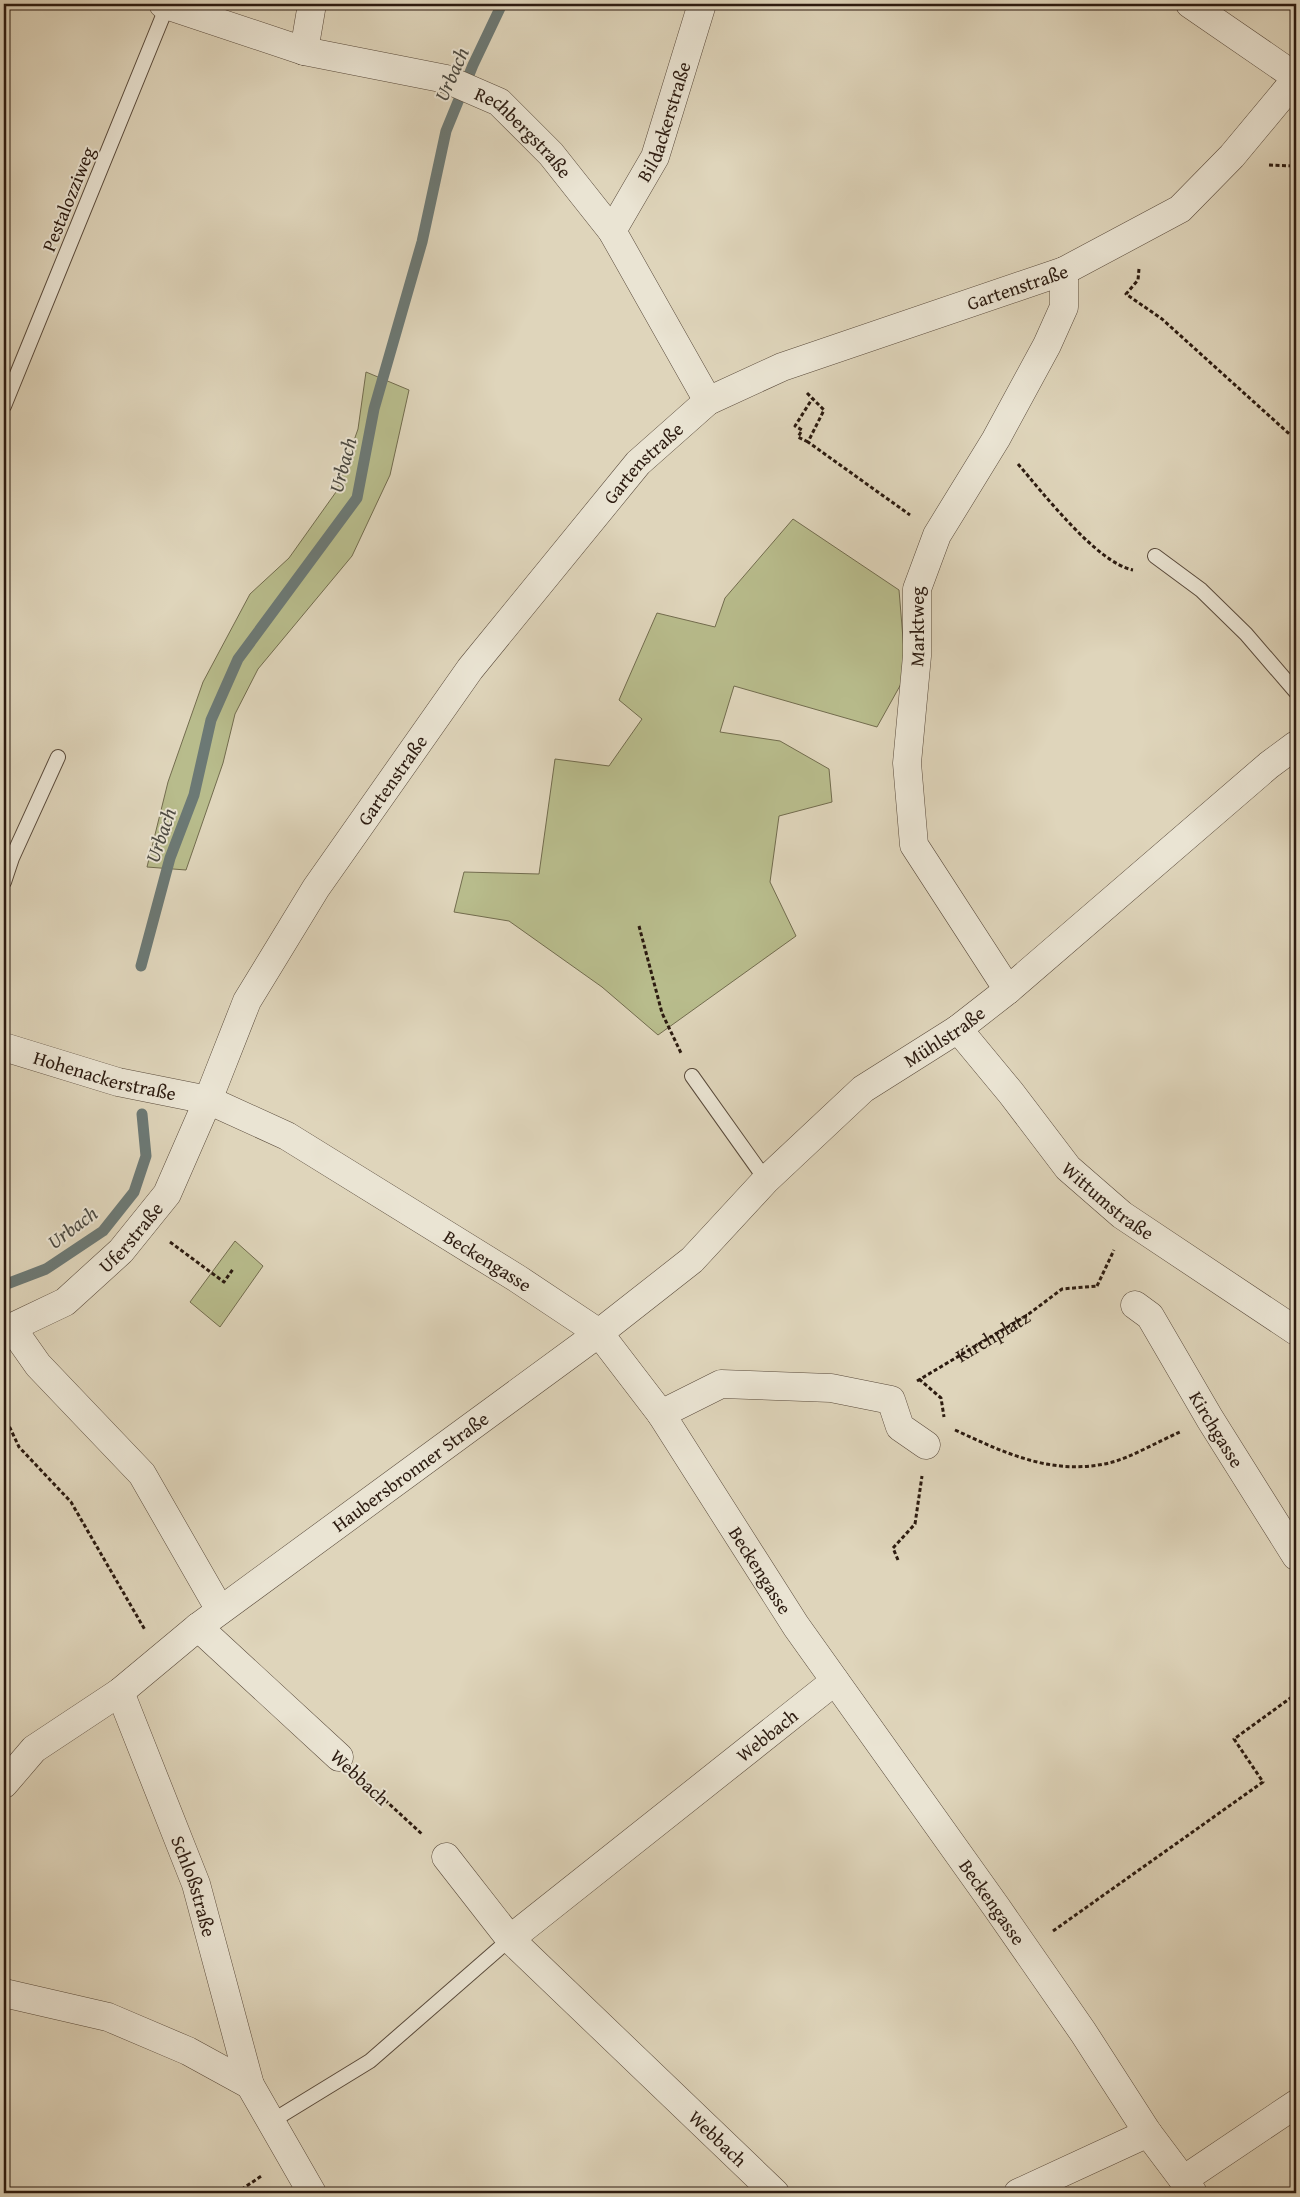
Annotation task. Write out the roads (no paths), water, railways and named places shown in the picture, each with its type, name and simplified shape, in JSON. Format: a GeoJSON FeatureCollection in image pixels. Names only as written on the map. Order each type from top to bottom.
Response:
{"type":"FeatureCollection","features":[{"type":"Feature","properties":{"kind":"street"},"geometry":{"type":"LineString","coordinates":[[304,51],[312,4]]}},
{"type":"Feature","properties":{"kind":"street","name":"Bildackerstraße"},"geometry":{"type":"LineString","coordinates":[[612,232],[655,157],[702,4]]}},
{"type":"Feature","properties":{"kind":"street"},"geometry":{"type":"LineString","coordinates":[[1190,4],[1296,78]]}},
{"type":"Feature","properties":{"kind":"street","name":"Rechbergstraße"},"geometry":{"type":"LineString","coordinates":[[165,5],[304,51],[446,79],[499,102],[551,154],[612,232],[708,401]]}},
{"type":"Feature","properties":{"kind":"street","name":"Gartenstraße"},"geometry":{"type":"LineString","coordinates":[[208,1100],[247,1001],[316,888],[470,669],[638,463],[708,401],[782,367],[1064,272],[1180,209],[1232,156],[1296,78]]}},
{"type":"Feature","properties":{"kind":"street","name":"Marktweg"},"geometry":{"type":"LineString","coordinates":[[1008,990],[914,845],[907,763],[917,656],[917,589],[937,534],[996,439],[1047,345],[1064,307],[1064,272]]}},
{"type":"Feature","properties":{"kind":"street","name":"Mühlstraße"},"geometry":{"type":"LineString","coordinates":[[599,1333],[692,1260],[766,1180],[863,1089],[958,1029],[1008,990],[1296,745]]}},
{"type":"Feature","properties":{"kind":"street","name":"Wittumstraße"},"geometry":{"type":"LineString","coordinates":[[958,1029],[1011,1093],[1068,1168],[1122,1215],[1296,1331]]}},
{"type":"Feature","properties":{"kind":"street","name":"Hohenackerstraße"},"geometry":{"type":"LineString","coordinates":[[4,1047],[118,1082],[208,1100]]}},
{"type":"Feature","properties":{"kind":"street","name":"Uferstraße"},"geometry":{"type":"LineString","coordinates":[[8,1330],[65,1302],[121,1251],[167,1194],[208,1100]]}},
{"type":"Feature","properties":{"kind":"street","name":"Beckengasse"},"geometry":{"type":"LineString","coordinates":[[208,1100],[287,1136],[518,1278],[599,1333],[661,1414],[796,1626],[1003,1916],[1083,2032],[1148,2133],[1188,2187],[1296,2104]]}},
{"type":"Feature","properties":{"kind":"street","name":"Kirchgasse"},"geometry":{"type":"LineString","coordinates":[[1134,1305],[1150,1316],[1210,1419],[1296,1556]]}},
{"type":"Feature","properties":{"kind":"street"},"geometry":{"type":"LineString","coordinates":[[8,1330],[38,1365],[142,1474],[220,1610]]}},
{"type":"Feature","properties":{"kind":"street","name":"Haubersbronner Straße"},"geometry":{"type":"LineString","coordinates":[[4,1784],[34,1749],[120,1692],[220,1610],[599,1333]]}},
{"type":"Feature","properties":{"kind":"street"},"geometry":{"type":"LineString","coordinates":[[661,1414],[721,1384],[831,1388],[890,1400],[900,1427],[926,1445]]}},
{"type":"Feature","properties":{"kind":"street","name":"Webbach"},"geometry":{"type":"LineString","coordinates":[[198,1627],[339,1757]]}},
{"type":"Feature","properties":{"kind":"street","name":"Webbach"},"geometry":{"type":"LineString","coordinates":[[510,1939],[835,1681]]}},
{"type":"Feature","properties":{"kind":"street","name":"Schloßstraße"},"geometry":{"type":"LineString","coordinates":[[120,1692],[196,1884],[250,2084],[312,2193]]}},
{"type":"Feature","properties":{"kind":"street","name":"Webbach"},"geometry":{"type":"LineString","coordinates":[[446,1856],[510,1939],[775,2193]]}},
{"type":"Feature","properties":{"kind":"street"},"geometry":{"type":"LineString","coordinates":[[4,1993],[108,2017],[188,2051],[250,2084]]}},
{"type":"Feature","properties":{"kind":"street"},"geometry":{"type":"LineString","coordinates":[[1018,2193],[1148,2133]]}},
{"type":"Feature","properties":{"kind":"lane","name":"Pestalozziweg"},"geometry":{"type":"LineString","coordinates":[[4,406],[165,5]]}},
{"type":"Feature","properties":{"kind":"lane"},"geometry":{"type":"LineString","coordinates":[[1155,556],[1201,590],[1240,628],[1296,692]]}},
{"type":"Feature","properties":{"kind":"lane"},"geometry":{"type":"LineString","coordinates":[[4,882],[12,858],[58,757]]}},
{"type":"Feature","properties":{"kind":"lane"},"geometry":{"type":"LineString","coordinates":[[692,1076],[766,1180]]}},
{"type":"Feature","properties":{"kind":"lane","name":"Webbach"},"geometry":{"type":"LineString","coordinates":[[272,2121],[370,2061],[510,1939]]}},
{"type":"Feature","properties":{"kind":"waterway","name":"Urbach"},"geometry":{"type":"LineString","coordinates":[[141,966],[170,858],[194,795],[211,720],[238,659],[357,498],[374,409],[422,242],[446,131],[473,65],[502,4]]}},
{"type":"Feature","properties":{"kind":"waterway","name":"Urbach"},"geometry":{"type":"LineString","coordinates":[[4,1285],[46,1269],[103,1231],[134,1192],[146,1156],[142,1114]]}}]}
